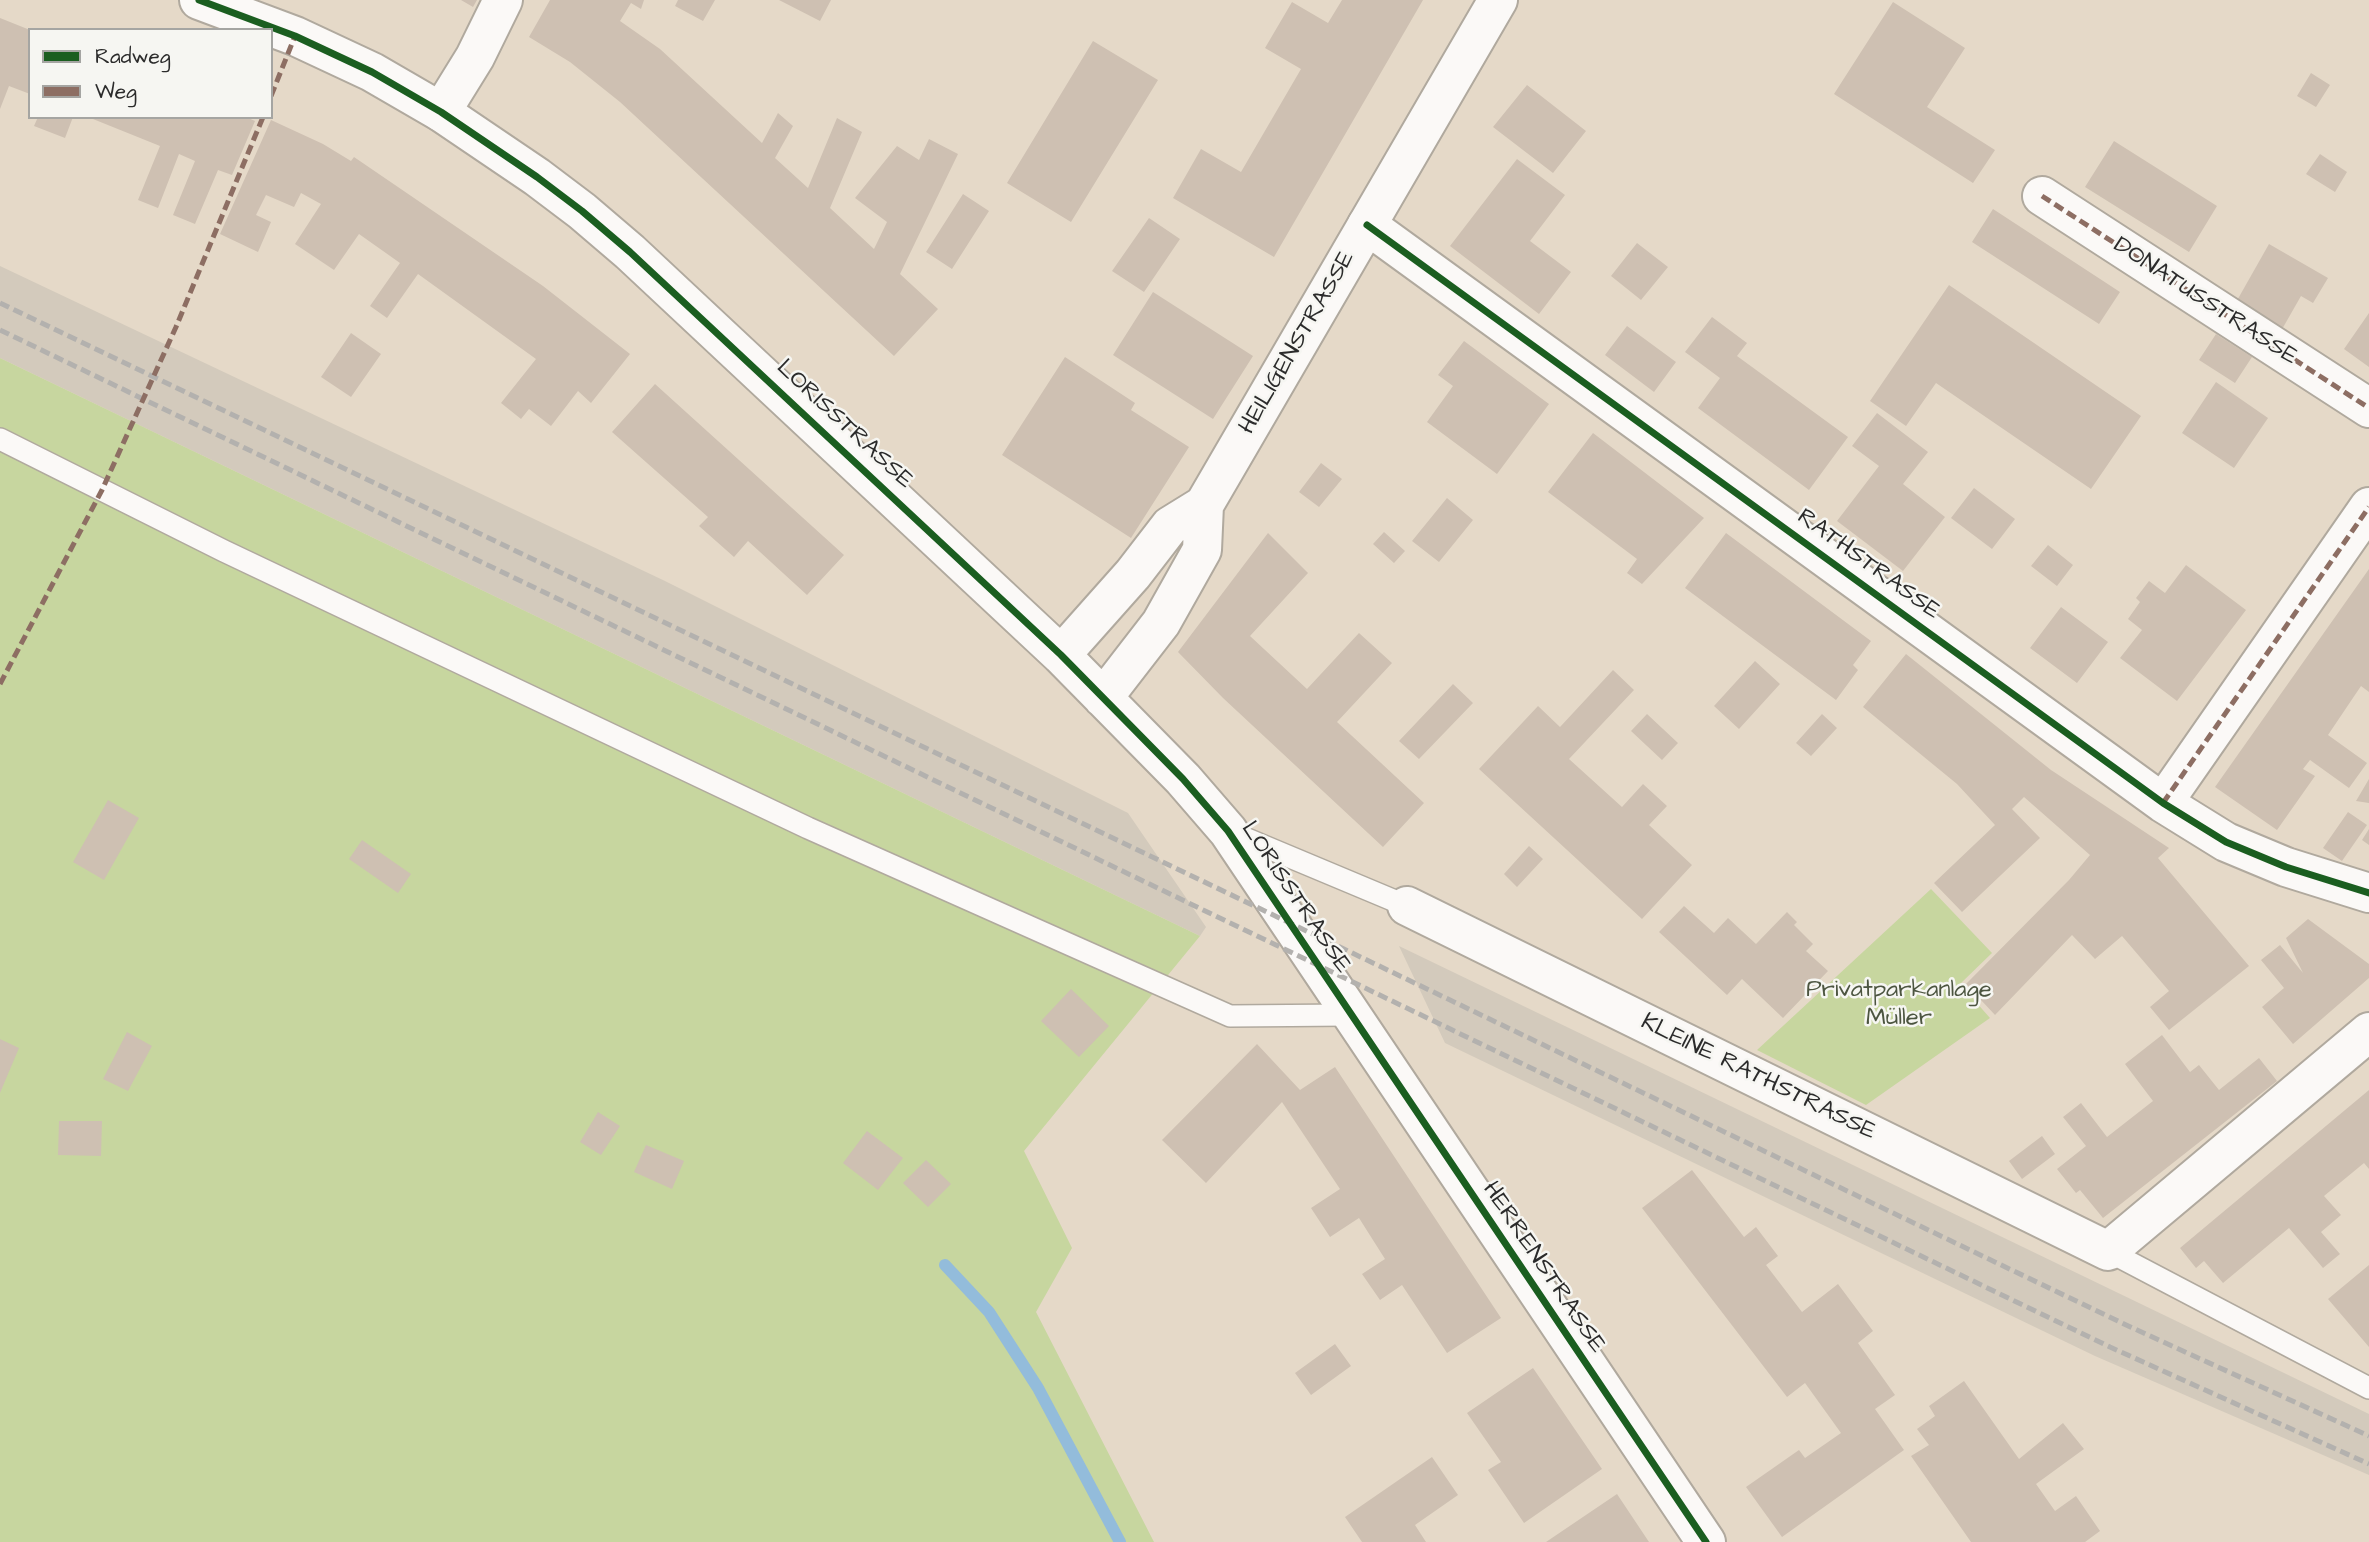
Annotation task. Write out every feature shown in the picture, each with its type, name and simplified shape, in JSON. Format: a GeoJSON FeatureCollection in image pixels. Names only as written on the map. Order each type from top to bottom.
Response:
{"type":"FeatureCollection","features":[{"type":"Feature","properties":{"kind":"street","name":"LORISSTRASSE"},"geometry":{"type":"LineString","coordinates":[[199,0],[295,36],[372,72],[441,112],[537,177],[630,252],[1061,655],[1183,779],[1228,831],[1349,1015]]}},
{"type":"Feature","properties":{"kind":"street"},"geometry":{"type":"LineString","coordinates":[[441,112],[475,57],[503,0]]}},
{"type":"Feature","properties":{"kind":"street","name":"HEILIGENSTRASSE"},"geometry":{"type":"LineString","coordinates":[[1103,698],[1161,623],[1202,550],[1204,505],[1499,0]]}},
{"type":"Feature","properties":{"kind":"street","name":"DONATUSSTRASSE"},"geometry":{"type":"LineString","coordinates":[[2042,196],[2369,408]]}},
{"type":"Feature","properties":{"kind":"street","name":"RATHSTRASSE"},"geometry":{"type":"LineString","coordinates":[[1367,225],[2163,803],[2226,842],[2286,867],[2369,893]]}},
{"type":"Feature","properties":{"kind":"street","name":"HEILIGENSTRASSE"},"geometry":{"type":"LineString","coordinates":[[1061,655],[1133,575],[1170,526],[1204,505]]}},
{"type":"Feature","properties":{"kind":"street"},"geometry":{"type":"LineString","coordinates":[[2163,803],[2369,507]]}},
{"type":"Feature","properties":{"kind":"street","name":"KLEINE RATHSTRASSE"},"geometry":{"type":"LineString","coordinates":[[1407,906],[2108,1251]]}},
{"type":"Feature","properties":{"kind":"street","name":"HERRENSTRASSE"},"geometry":{"type":"LineString","coordinates":[[1349,1015],[1706,1542]]}},
{"type":"Feature","properties":{"kind":"street"},"geometry":{"type":"LineString","coordinates":[[2108,1251],[2369,1032]]}},
{"type":"Feature","properties":{"kind":"lane"},"geometry":{"type":"LineString","coordinates":[[0,439],[224,551],[808,828],[1230,1016],[1349,1015]]}},
{"type":"Feature","properties":{"kind":"lane"},"geometry":{"type":"LineString","coordinates":[[1228,831],[1407,906]]}},
{"type":"Feature","properties":{"kind":"lane","name":"KLEINE RATHSTRASSE"},"geometry":{"type":"LineString","coordinates":[[2108,1251],[2368,1387]]}},
{"type":"Feature","properties":{"kind":"shaded area"},"geometry":{"type":"Polygon","coordinates":[[[0,266],[665,581],[1128,813],[1206,927],[1200,936],[0,358],[0,266]]]}},
{"type":"Feature","properties":{"kind":"shaded area"},"geometry":{"type":"Polygon","coordinates":[[[1399,946],[2369,1414],[2369,1475],[2095,1356],[1445,1043],[1399,946]]]}},
{"type":"Feature","properties":{"kind":"green space"},"geometry":{"type":"Polygon","coordinates":[[[0,358],[1200,936],[1024,1151],[1072,1248],[1036,1312],[1154,1542],[0,1542],[0,358]]]}},
{"type":"Feature","properties":{"kind":"green space","name":"Privatparkanlage Müller"},"geometry":{"type":"Polygon","coordinates":[[[1931,889],[1992,953],[1960,984],[1990,1018],[1866,1105],[1757,1050],[1931,889]]]}},
{"type":"Feature","properties":{"kind":"building"},"geometry":{"type":"Polygon","coordinates":[[[461,0],[477,0],[473,7],[461,0]]]}},
{"type":"Feature","properties":{"kind":"building"},"geometry":{"type":"Polygon","coordinates":[[[550,0],[644,0],[641,9],[631,3],[620,21],[660,49],[762,143],[778,113],[793,126],[775,158],[808,188],[837,118],[862,132],[830,208],[874,249],[887,222],[855,198],[897,146],[919,160],[929,139],[958,154],[900,274],[938,309],[894,356],[620,102],[570,62],[529,37],[550,0]]]}},
{"type":"Feature","properties":{"kind":"building"},"geometry":{"type":"Polygon","coordinates":[[[678,0],[715,0],[703,21],[675,6],[678,0]]]}},
{"type":"Feature","properties":{"kind":"building"},"geometry":{"type":"Polygon","coordinates":[[[779,0],[831,0],[820,21],[779,0]]]}},
{"type":"Feature","properties":{"kind":"building"},"geometry":{"type":"Polygon","coordinates":[[[1342,0],[1423,0],[1274,257],[1173,198],[1201,149],[1241,172],[1301,69],[1265,48],[1292,2],[1328,23],[1342,0]]]}},
{"type":"Feature","properties":{"kind":"building"},"geometry":{"type":"Polygon","coordinates":[[[1893,2],[1965,48],[1927,107],[1995,150],[1973,183],[1834,94],[1893,2]]]}},
{"type":"Feature","properties":{"kind":"building"},"geometry":{"type":"Polygon","coordinates":[[[0,18],[28,29],[28,93],[9,86],[0,109],[0,18]]]}},
{"type":"Feature","properties":{"kind":"building"},"geometry":{"type":"Polygon","coordinates":[[[1093,41],[1158,80],[1071,222],[1007,183],[1093,41]]]}},
{"type":"Feature","properties":{"kind":"building"},"geometry":{"type":"Polygon","coordinates":[[[2311,73],[2330,85],[2316,107],[2297,96],[2311,73]]]}},
{"type":"Feature","properties":{"kind":"building"},"geometry":{"type":"Polygon","coordinates":[[[1527,85],[1586,131],[1553,173],[1493,127],[1527,85]]]}},
{"type":"Feature","properties":{"kind":"building"},"geometry":{"type":"Polygon","coordinates":[[[37,119],[72,119],[65,138],[34,126],[37,119]]]}},
{"type":"Feature","properties":{"kind":"building"},"geometry":{"type":"Polygon","coordinates":[[[93,119],[255,121],[232,175],[218,170],[195,224],[173,215],[195,161],[179,154],[158,208],[138,200],[160,146],[93,119]]]}},
{"type":"Feature","properties":{"kind":"building"},"geometry":{"type":"Polygon","coordinates":[[[271,120],[323,144],[351,161],[354,157],[543,286],[630,354],[591,403],[578,391],[551,426],[529,409],[521,419],[501,403],[536,359],[418,274],[387,318],[370,306],[400,263],[359,234],[334,270],[295,244],[321,204],[301,193],[294,207],[266,195],[256,215],[271,222],[258,252],[220,234],[271,120]]]}},
{"type":"Feature","properties":{"kind":"building"},"geometry":{"type":"Polygon","coordinates":[[[2114,141],[2217,206],[2189,252],[2085,187],[2114,141]]]}},
{"type":"Feature","properties":{"kind":"building"},"geometry":{"type":"Polygon","coordinates":[[[2320,154],[2347,172],[2335,192],[2306,174],[2320,154]]]}},
{"type":"Feature","properties":{"kind":"building"},"geometry":{"type":"Polygon","coordinates":[[[1517,159],[1565,195],[1530,241],[1571,272],[1539,314],[1450,246],[1517,159]]]}},
{"type":"Feature","properties":{"kind":"building"},"geometry":{"type":"Polygon","coordinates":[[[963,194],[989,211],[952,269],[926,252],[963,194]]]}},
{"type":"Feature","properties":{"kind":"building"},"geometry":{"type":"Polygon","coordinates":[[[1993,209],[2120,292],[2099,324],[1972,242],[1993,209]]]}},
{"type":"Feature","properties":{"kind":"building"},"geometry":{"type":"Polygon","coordinates":[[[1149,218],[1180,239],[1144,292],[1112,271],[1149,218]]]}},
{"type":"Feature","properties":{"kind":"building"},"geometry":{"type":"Polygon","coordinates":[[[1637,243],[1668,267],[1641,300],[1611,276],[1637,243]]]}},
{"type":"Feature","properties":{"kind":"building"},"geometry":{"type":"Polygon","coordinates":[[[2269,244],[2328,278],[2313,303],[2301,296],[2281,331],[2235,304],[2269,244]]]}},
{"type":"Feature","properties":{"kind":"building"},"geometry":{"type":"Polygon","coordinates":[[[1949,285],[2141,416],[2091,489],[1936,383],[1906,426],[1870,401],[1949,285]]]}},
{"type":"Feature","properties":{"kind":"building"},"geometry":{"type":"Polygon","coordinates":[[[1153,292],[1253,356],[1213,419],[1113,355],[1153,292]]]}},
{"type":"Feature","properties":{"kind":"building"},"geometry":{"type":"Polygon","coordinates":[[[2369,313],[2369,367],[2344,349],[2369,313]]]}},
{"type":"Feature","properties":{"kind":"building"},"geometry":{"type":"Polygon","coordinates":[[[1712,317],[1747,343],[1737,356],[1848,437],[1809,490],[1698,408],[1720,378],[1685,352],[1712,317]]]}},
{"type":"Feature","properties":{"kind":"building"},"geometry":{"type":"Polygon","coordinates":[[[1627,326],[1676,362],[1654,392],[1605,355],[1627,326]]]}},
{"type":"Feature","properties":{"kind":"building"},"geometry":{"type":"Polygon","coordinates":[[[351,333],[381,354],[351,397],[321,377],[351,333]]]}},
{"type":"Feature","properties":{"kind":"building"},"geometry":{"type":"Polygon","coordinates":[[[2216,334],[2252,357],[2235,383],[2199,360],[2216,334]]]}},
{"type":"Feature","properties":{"kind":"building"},"geometry":{"type":"Polygon","coordinates":[[[1464,341],[1549,404],[1497,474],[1427,422],[1453,386],[1438,375],[1464,341]]]}},
{"type":"Feature","properties":{"kind":"building"},"geometry":{"type":"Polygon","coordinates":[[[1065,357],[1135,403],[1131,410],[1189,447],[1131,538],[1002,455],[1065,357]]]}},
{"type":"Feature","properties":{"kind":"building"},"geometry":{"type":"Polygon","coordinates":[[[2216,382],[2268,418],[2234,468],[2182,433],[2216,382]]]}},
{"type":"Feature","properties":{"kind":"building"},"geometry":{"type":"Polygon","coordinates":[[[655,384],[844,555],[807,595],[748,541],[734,557],[699,526],[708,517],[612,432],[655,384]]]}},
{"type":"Feature","properties":{"kind":"building"},"geometry":{"type":"Polygon","coordinates":[[[1877,413],[1928,452],[1903,484],[1945,517],[1903,571],[1837,521],[1879,466],[1852,446],[1877,413]]]}},
{"type":"Feature","properties":{"kind":"building"},"geometry":{"type":"Polygon","coordinates":[[[1593,433],[1704,518],[1642,584],[1627,573],[1637,559],[1548,492],[1593,433]]]}},
{"type":"Feature","properties":{"kind":"building"},"geometry":{"type":"Polygon","coordinates":[[[1321,463],[1342,479],[1319,507],[1299,492],[1321,463]]]}},
{"type":"Feature","properties":{"kind":"building"},"geometry":{"type":"Polygon","coordinates":[[[1974,488],[2015,519],[1992,549],[1951,518],[1974,488]]]}},
{"type":"Feature","properties":{"kind":"building"},"geometry":{"type":"Polygon","coordinates":[[[1447,498],[1473,520],[1439,562],[1412,541],[1447,498]]]}},
{"type":"Feature","properties":{"kind":"building"},"geometry":{"type":"Polygon","coordinates":[[[1384,532],[1405,551],[1394,563],[1373,544],[1384,532]]]}},
{"type":"Feature","properties":{"kind":"building"},"geometry":{"type":"Polygon","coordinates":[[[1268,533],[1308,573],[1250,636],[1307,689],[1359,633],[1392,663],[1337,722],[1424,803],[1383,847],[1223,698],[1178,652],[1268,533]]]}},
{"type":"Feature","properties":{"kind":"building"},"geometry":{"type":"Polygon","coordinates":[[[1726,533],[1871,641],[1853,665],[1858,670],[1836,700],[1685,588],[1726,533]]]}},
{"type":"Feature","properties":{"kind":"building"},"geometry":{"type":"Polygon","coordinates":[[[2048,545],[2073,565],[2057,586],[2031,566],[2048,545]]]}},
{"type":"Feature","properties":{"kind":"building"},"geometry":{"type":"Polygon","coordinates":[[[2186,565],[2246,610],[2177,701],[2120,658],[2142,630],[2128,619],[2140,602],[2136,598],[2149,581],[2165,593],[2186,565]]]}},
{"type":"Feature","properties":{"kind":"building"},"geometry":{"type":"Polygon","coordinates":[[[2369,569],[2369,692],[2361,686],[2328,735],[2367,763],[2349,788],[2310,760],[2303,769],[2315,776],[2277,830],[2215,787],[2369,569]]]}},
{"type":"Feature","properties":{"kind":"building"},"geometry":{"type":"Polygon","coordinates":[[[2061,607],[2108,642],[2077,683],[2030,648],[2061,607]]]}},
{"type":"Feature","properties":{"kind":"building"},"geometry":{"type":"Polygon","coordinates":[[[1906,654],[2051,770],[2169,848],[2158,858],[2249,966],[2169,1030],[2150,1007],[2169,991],[2122,936],[2095,959],[2072,935],[1995,1015],[1966,984],[2069,880],[2090,855],[2024,797],[2012,809],[2040,838],[1962,912],[1934,883],[1995,825],[1957,784],[1863,707],[1906,654]]]}},
{"type":"Feature","properties":{"kind":"building"},"geometry":{"type":"Polygon","coordinates":[[[1755,661],[1780,684],[1739,729],[1714,706],[1755,661]]]}},
{"type":"Feature","properties":{"kind":"building"},"geometry":{"type":"Polygon","coordinates":[[[1613,670],[1634,690],[1569,759],[1622,807],[1643,784],[1667,806],[1649,825],[1692,865],[1642,919],[1479,769],[1538,706],[1560,727],[1613,670]]]}},
{"type":"Feature","properties":{"kind":"building"},"geometry":{"type":"Polygon","coordinates":[[[1453,684],[1473,703],[1419,759],[1399,741],[1453,684]]]}},
{"type":"Feature","properties":{"kind":"building"},"geometry":{"type":"Polygon","coordinates":[[[1647,714],[1678,743],[1662,760],[1631,731],[1647,714]]]}},
{"type":"Feature","properties":{"kind":"building"},"geometry":{"type":"Polygon","coordinates":[[[1822,714],[1837,728],[1811,756],[1796,743],[1822,714]]]}},
{"type":"Feature","properties":{"kind":"building"},"geometry":{"type":"Polygon","coordinates":[[[2369,779],[2369,803],[2356,801],[2369,779]]]}},
{"type":"Feature","properties":{"kind":"building"},"geometry":{"type":"Polygon","coordinates":[[[108,800],[139,818],[104,880],[73,862],[108,800]]]}},
{"type":"Feature","properties":{"kind":"building"},"geometry":{"type":"Polygon","coordinates":[[[2348,812],[2367,825],[2342,861],[2323,848],[2348,812]]]}},
{"type":"Feature","properties":{"kind":"building"},"geometry":{"type":"Polygon","coordinates":[[[2369,829],[2369,845],[2362,840],[2369,829]]]}},
{"type":"Feature","properties":{"kind":"building"},"geometry":{"type":"Polygon","coordinates":[[[362,840],[411,874],[398,893],[349,859],[362,840]]]}},
{"type":"Feature","properties":{"kind":"building"},"geometry":{"type":"Polygon","coordinates":[[[1529,846],[1543,859],[1517,887],[1504,874],[1529,846]]]}},
{"type":"Feature","properties":{"kind":"building"},"geometry":{"type":"Polygon","coordinates":[[[1684,906],[1714,933],[1728,918],[1756,944],[1787,912],[1797,922],[1794,925],[1813,944],[1806,951],[1828,971],[1783,1018],[1742,979],[1727,995],[1659,932],[1684,906]]]}},
{"type":"Feature","properties":{"kind":"building"},"geometry":{"type":"Polygon","coordinates":[[[2308,919],[2369,964],[2369,978],[2293,1044],[2262,1007],[2284,988],[2261,960],[2280,945],[2303,973],[2286,938],[2308,919]]]}},
{"type":"Feature","properties":{"kind":"building"},"geometry":{"type":"Polygon","coordinates":[[[1071,989],[1109,1026],[1079,1057],[1041,1021],[1071,989]]]}},
{"type":"Feature","properties":{"kind":"building"},"geometry":{"type":"Polygon","coordinates":[[[127,1032],[152,1046],[128,1091],[103,1079],[127,1032]]]}},
{"type":"Feature","properties":{"kind":"building"},"geometry":{"type":"Polygon","coordinates":[[[2162,1035],[2190,1072],[2199,1065],[2219,1090],[2259,1058],[2277,1081],[2103,1218],[2080,1190],[2076,1193],[2057,1169],[2086,1146],[2063,1117],[2081,1103],[2107,1137],[2153,1101],[2125,1064],[2162,1035]]]}},
{"type":"Feature","properties":{"kind":"building"},"geometry":{"type":"Polygon","coordinates":[[[0,1039],[19,1048],[0,1093],[0,1039]]]}},
{"type":"Feature","properties":{"kind":"building"},"geometry":{"type":"Polygon","coordinates":[[[1257,1044],[1300,1090],[1335,1067],[1501,1318],[1447,1353],[1402,1285],[1380,1300],[1362,1274],[1385,1259],[1359,1218],[1330,1237],[1311,1208],[1340,1189],[1282,1102],[1206,1183],[1162,1140],[1257,1044]]]}},
{"type":"Feature","properties":{"kind":"building"},"geometry":{"type":"Polygon","coordinates":[[[2369,1090],[2369,1169],[2364,1163],[2324,1196],[2341,1215],[2321,1232],[2340,1254],[2323,1268],[2289,1228],[2223,1283],[2204,1261],[2196,1268],[2180,1248],[2369,1090]]]}},
{"type":"Feature","properties":{"kind":"building"},"geometry":{"type":"Polygon","coordinates":[[[598,1112],[620,1126],[601,1155],[580,1142],[598,1112]]]}},
{"type":"Feature","properties":{"kind":"building"},"geometry":{"type":"Polygon","coordinates":[[[59,1121],[102,1121],[101,1156],[58,1155],[59,1121]]]}},
{"type":"Feature","properties":{"kind":"building"},"geometry":{"type":"Polygon","coordinates":[[[867,1131],[903,1158],[878,1190],[843,1163],[867,1131]]]}},
{"type":"Feature","properties":{"kind":"building"},"geometry":{"type":"Polygon","coordinates":[[[2042,1136],[2055,1154],[2022,1179],[2009,1161],[2042,1136]]]}},
{"type":"Feature","properties":{"kind":"building"},"geometry":{"type":"Polygon","coordinates":[[[646,1145],[684,1161],[672,1189],[634,1172],[646,1145]]]}},
{"type":"Feature","properties":{"kind":"building"},"geometry":{"type":"Polygon","coordinates":[[[926,1160],[951,1184],[928,1207],[903,1183],[926,1160]]]}},
{"type":"Feature","properties":{"kind":"building"},"geometry":{"type":"Polygon","coordinates":[[[1692,1170],[1744,1237],[1756,1227],[1778,1256],[1766,1265],[1802,1312],[1838,1284],[1873,1331],[1858,1343],[1895,1395],[1875,1409],[1904,1450],[1782,1537],[1746,1487],[1799,1450],[1805,1458],[1841,1433],[1805,1383],[1787,1397],[1642,1208],[1692,1170]]]}},
{"type":"Feature","properties":{"kind":"building"},"geometry":{"type":"Polygon","coordinates":[[[2369,1265],[2369,1347],[2328,1299],[2369,1265]]]}},
{"type":"Feature","properties":{"kind":"building"},"geometry":{"type":"Polygon","coordinates":[[[1335,1344],[1351,1366],[1311,1395],[1295,1373],[1335,1344]]]}},
{"type":"Feature","properties":{"kind":"building"},"geometry":{"type":"Polygon","coordinates":[[[1533,1368],[1602,1469],[1524,1523],[1488,1470],[1501,1462],[1467,1413],[1533,1368]]]}},
{"type":"Feature","properties":{"kind":"building"},"geometry":{"type":"Polygon","coordinates":[[[1964,1381],[2019,1459],[2063,1423],[2084,1449],[2036,1484],[2055,1511],[2076,1496],[2100,1531],[2085,1542],[1971,1542],[1911,1456],[1929,1445],[1917,1429],[1935,1416],[1929,1406],[1964,1381]]]}},
{"type":"Feature","properties":{"kind":"building"},"geometry":{"type":"Polygon","coordinates":[[[1432,1457],[1458,1495],[1415,1525],[1426,1542],[1362,1542],[1345,1517],[1432,1457]]]}},
{"type":"Feature","properties":{"kind":"building"},"geometry":{"type":"Polygon","coordinates":[[[1617,1494],[1649,1542],[1546,1542],[1617,1494]]]}},
{"type":"Feature","properties":{"kind":"waterway"},"geometry":{"type":"LineString","coordinates":[[945,1265],[989,1312],[1038,1388],[1120,1542]]}},
{"type":"Feature","properties":{"kind":"railway"},"geometry":{"type":"LineString","coordinates":[[0,303],[2124,1324],[2369,1436]]}},
{"type":"Feature","properties":{"kind":"railway"},"geometry":{"type":"LineString","coordinates":[[0,330],[2110,1347],[2369,1464]]}},
{"type":"Feature","properties":{"kind":"marked path"},"geometry":{"type":"LineString","coordinates":[[273,91],[295,36]]}},
{"type":"Feature","properties":{"kind":"marked path"},"geometry":{"type":"LineString","coordinates":[[0,684],[102,490],[176,327],[262,119]]}},
{"type":"Feature","properties":{"kind":"marked path"},"geometry":{"type":"LineString","coordinates":[[2042,196],[2369,408]]}},
{"type":"Feature","properties":{"kind":"marked path"},"geometry":{"type":"LineString","coordinates":[[2163,803],[2369,507]]}},
{"type":"Feature","properties":{"kind":"cycle path"},"geometry":{"type":"LineString","coordinates":[[199,0],[295,36],[372,72],[441,112],[582,211],[630,252],[1061,655],[1183,779],[1228,831],[1706,1542]]}},
{"type":"Feature","properties":{"kind":"cycle path"},"geometry":{"type":"LineString","coordinates":[[1367,225],[2163,803],[2226,842],[2286,867],[2369,893]]}}]}
